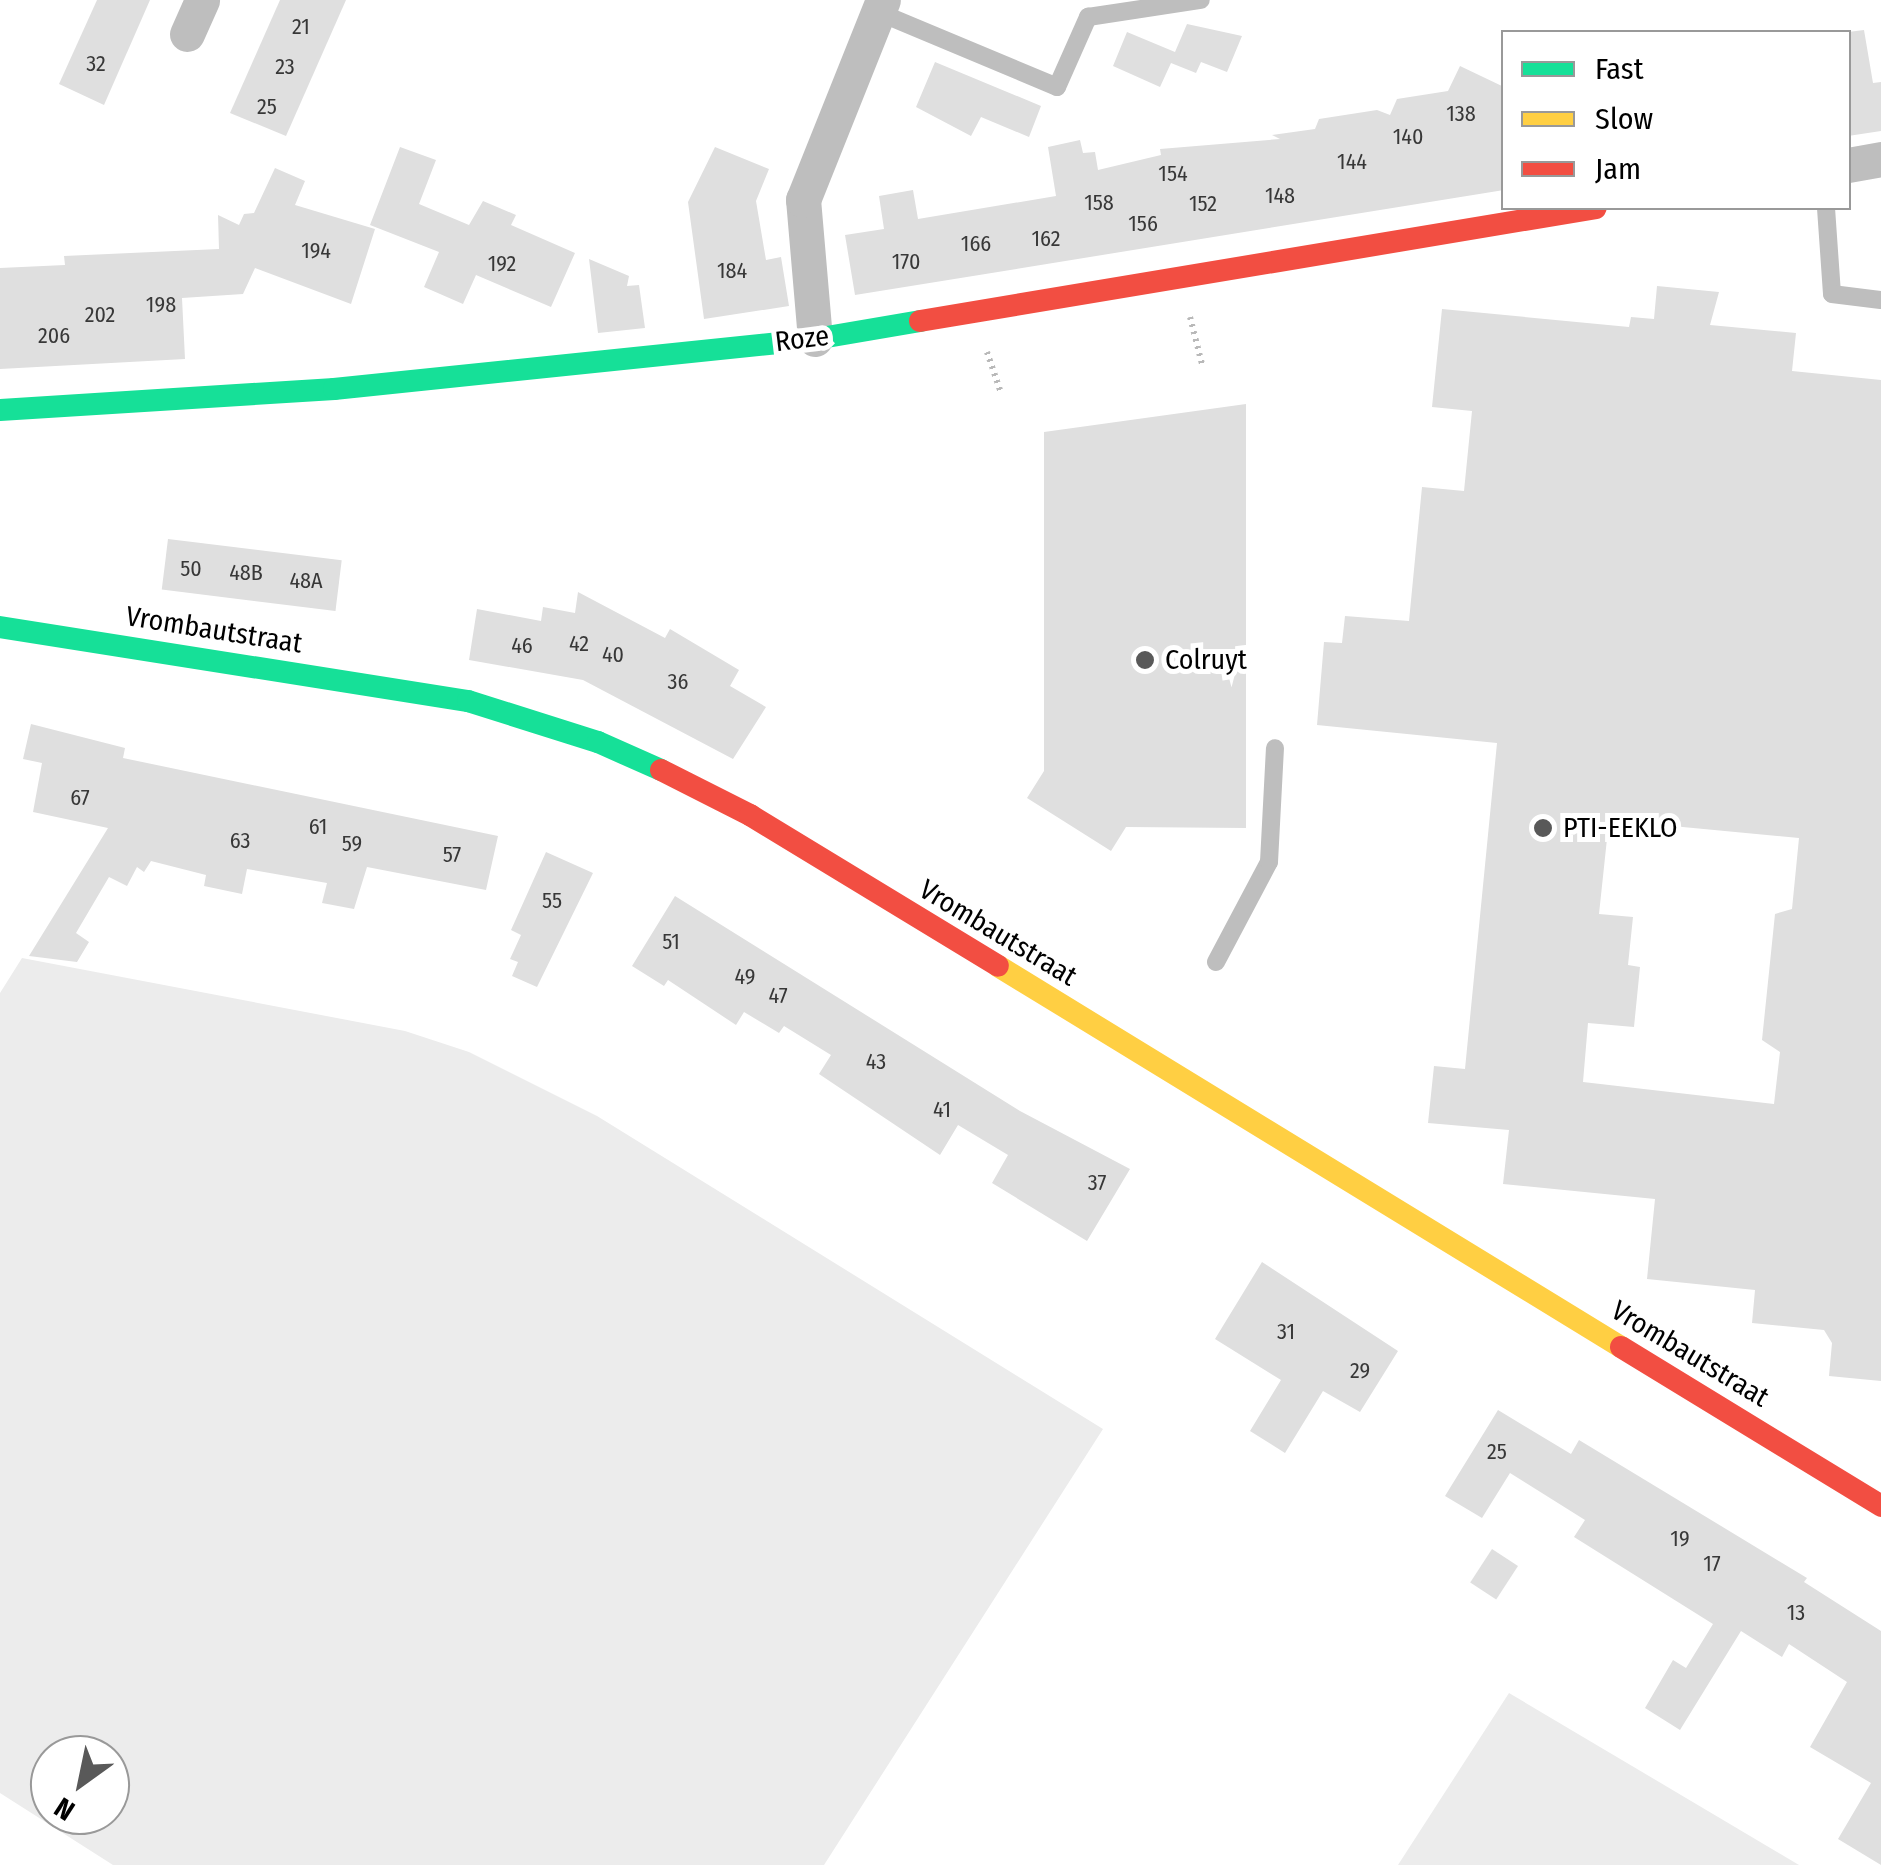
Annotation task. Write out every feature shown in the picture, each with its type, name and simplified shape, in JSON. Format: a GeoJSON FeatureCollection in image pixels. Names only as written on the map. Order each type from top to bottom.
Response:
{"type":"FeatureCollection","features":[{"type":"Feature","properties":{"kind":"street"},"geometry":{"type":"LineString","coordinates":[[187,34],[202,0]]}},
{"type":"Feature","properties":{"kind":"street"},"geometry":{"type":"LineString","coordinates":[[815,339],[804,200],[881,6]]}},
{"type":"Feature","properties":{"kind":"street"},"geometry":{"type":"LineString","coordinates":[[1851,165],[1881,160]]}},
{"type":"Feature","properties":{"kind":"street","name":"Roze"},"geometry":{"type":"LineString","coordinates":[[0,410],[334,389],[815,339],[1584,210]]}},
{"type":"Feature","properties":{"kind":"street","name":"Vrombautstraat"},"geometry":{"type":"LineString","coordinates":[[0,626],[468,701],[598,742],[674,776],[750,815],[1881,1506]]}},
{"type":"Feature","properties":{"kind":"lane"},"geometry":{"type":"LineString","coordinates":[[881,6],[1057,87],[1088,17],[1200,0]]}},
{"type":"Feature","properties":{"kind":"lane"},"geometry":{"type":"LineString","coordinates":[[1826,210],[1832,294],[1881,300]]}},
{"type":"Feature","properties":{"kind":"lane"},"geometry":{"type":"LineString","coordinates":[[1216,962],[1269,862],[1275,748]]}},
{"type":"Feature","properties":{"kind":"shaded area"},"geometry":{"type":"Polygon","coordinates":[[[22,958],[405,1031],[469,1052],[597,1116],[1103,1429],[824,1865],[113,1865],[66,1835],[130,1835],[130,1735],[30,1735],[30,1812],[0,1793],[0,993],[22,958]]]}},
{"type":"Feature","properties":{"kind":"shaded area"},"geometry":{"type":"Polygon","coordinates":[[[1509,1693],[1799,1865],[1398,1865],[1509,1693]]]}},
{"type":"Feature","properties":{"kind":"building"},"geometry":{"type":"Polygon","coordinates":[[[97,0],[150,0],[104,105],[59,84],[97,0]]]}},
{"type":"Feature","properties":{"kind":"building"},"geometry":{"type":"Polygon","coordinates":[[[280,0],[346,0],[286,136],[230,113],[280,0]]]}},
{"type":"Feature","properties":{"kind":"building"},"geometry":{"type":"Polygon","coordinates":[[[1187,24],[1242,36],[1227,72],[1201,62],[1196,73],[1171,63],[1160,87],[1113,66],[1127,32],[1175,52],[1187,24]]]}},
{"type":"Feature","properties":{"kind":"building"},"geometry":{"type":"Polygon","coordinates":[[[1864,30],[1873,83],[1881,82],[1881,131],[1851,136],[1851,32],[1864,30]]]}},
{"type":"Feature","properties":{"kind":"building"},"geometry":{"type":"Polygon","coordinates":[[[935,62],[1041,106],[1029,137],[981,117],[971,136],[916,107],[935,62]]]}},
{"type":"Feature","properties":{"kind":"building"},"geometry":{"type":"Polygon","coordinates":[[[1460,66],[1501,86],[1501,190],[855,295],[845,235],[884,229],[879,196],[913,190],[918,219],[1056,196],[1048,147],[1080,140],[1083,153],[1095,152],[1098,170],[1161,155],[1160,149],[1280,139],[1272,135],[1315,129],[1319,119],[1377,110],[1390,115],[1397,99],[1448,91],[1460,66]]]}},
{"type":"Feature","properties":{"kind":"building"},"geometry":{"type":"Polygon","coordinates":[[[400,147],[436,160],[419,204],[469,225],[483,201],[516,215],[511,225],[575,253],[551,307],[476,275],[463,304],[424,287],[439,252],[370,225],[400,147]]]}},
{"type":"Feature","properties":{"kind":"building"},"geometry":{"type":"Polygon","coordinates":[[[715,147],[769,169],[756,201],[766,260],[781,257],[789,306],[704,319],[688,202],[715,147]]]}},
{"type":"Feature","properties":{"kind":"building"},"geometry":{"type":"Polygon","coordinates":[[[275,168],[305,181],[295,205],[375,229],[351,304],[255,268],[243,294],[182,298],[185,359],[0,369],[0,268],[65,265],[64,256],[219,249],[218,215],[239,225],[244,214],[254,213],[275,168]]]}},
{"type":"Feature","properties":{"kind":"building"},"geometry":{"type":"Polygon","coordinates":[[[589,259],[629,276],[627,286],[639,285],[645,328],[598,333],[589,259]]]}},
{"type":"Feature","properties":{"kind":"building","name":"PTI-EEKLO"},"geometry":{"type":"Polygon","coordinates":[[[1657,286],[1719,292],[1710,325],[1796,333],[1792,371],[1881,380],[1881,1381],[1829,1376],[1832,1343],[1824,1330],[1752,1323],[1755,1290],[1647,1279],[1655,1199],[1503,1184],[1509,1130],[1428,1123],[1434,1066],[1465,1069],[1497,743],[1317,725],[1324,642],[1342,643],[1345,616],[1409,621],[1422,487],[1464,491],[1472,411],[1432,407],[1442,309],[1629,327],[1631,317],[1654,319],[1657,286]],[[1609,820],[1599,914],[1633,917],[1628,965],[1640,967],[1634,1027],[1588,1023],[1583,1082],[1774,1104],[1780,1052],[1762,1040],[1775,914],[1792,909],[1799,838],[1609,820]]]}},
{"type":"Feature","properties":{"kind":"building","name":"Colruyt"},"geometry":{"type":"Polygon","coordinates":[[[1246,404],[1246,828],[1126,827],[1111,851],[1027,798],[1044,771],[1044,432],[1246,404]]]}},
{"type":"Feature","properties":{"kind":"building"},"geometry":{"type":"Polygon","coordinates":[[[168,539],[342,560],[335,611],[162,590],[168,539]]]}},
{"type":"Feature","properties":{"kind":"building"},"geometry":{"type":"Polygon","coordinates":[[[578,592],[665,638],[670,629],[739,670],[730,686],[766,707],[733,759],[583,680],[469,660],[477,609],[541,621],[543,607],[575,613],[578,592]]]}},
{"type":"Feature","properties":{"kind":"building"},"geometry":{"type":"Polygon","coordinates":[[[31,724],[125,748],[123,758],[498,836],[486,890],[367,867],[354,909],[322,903],[327,883],[247,869],[242,894],[204,886],[206,875],[151,861],[144,872],[137,867],[127,886],[109,877],[76,933],[89,942],[77,962],[29,956],[108,828],[33,812],[42,763],[23,759],[31,724]]]}},
{"type":"Feature","properties":{"kind":"building"},"geometry":{"type":"Polygon","coordinates":[[[546,852],[593,873],[537,987],[512,976],[518,962],[510,959],[521,935],[511,930],[546,852]]]}},
{"type":"Feature","properties":{"kind":"building"},"geometry":{"type":"Polygon","coordinates":[[[675,896],[1020,1111],[1130,1169],[1087,1241],[992,1183],[1008,1155],[958,1125],[940,1155],[819,1074],[831,1055],[784,1026],[779,1033],[744,1012],[736,1025],[668,980],[664,986],[632,966],[675,896]]]}},
{"type":"Feature","properties":{"kind":"building"},"geometry":{"type":"Polygon","coordinates":[[[1262,1262],[1398,1351],[1360,1412],[1323,1391],[1285,1453],[1250,1431],[1281,1380],[1215,1339],[1262,1262]]]}},
{"type":"Feature","properties":{"kind":"building"},"geometry":{"type":"Polygon","coordinates":[[[1498,1410],[1571,1454],[1579,1440],[1807,1578],[1804,1582],[1881,1631],[1881,1865],[1838,1839],[1871,1783],[1810,1747],[1847,1682],[1789,1644],[1782,1657],[1741,1631],[1680,1730],[1645,1708],[1673,1660],[1686,1668],[1713,1624],[1574,1537],[1585,1520],[1510,1473],[1482,1518],[1445,1496],[1498,1410]]]}},
{"type":"Feature","properties":{"kind":"building"},"geometry":{"type":"Polygon","coordinates":[[[1492,1549],[1518,1566],[1496,1599],[1470,1583],[1492,1549]]]}},
{"type":"Feature","properties":{"kind":"traffic: fast"},"geometry":{"type":"LineString","coordinates":[[0,410],[334,389],[815,339],[920,321]]}},
{"type":"Feature","properties":{"kind":"traffic: fast"},"geometry":{"type":"LineString","coordinates":[[0,627],[468,701],[598,742],[661,770]]}},
{"type":"Feature","properties":{"kind":"traffic: slow"},"geometry":{"type":"LineString","coordinates":[[998,966],[1621,1347]]}},
{"type":"Feature","properties":{"kind":"traffic: jam"},"geometry":{"type":"LineString","coordinates":[[920,321],[1584,210]]}},
{"type":"Feature","properties":{"kind":"traffic: jam"},"geometry":{"type":"LineString","coordinates":[[661,770],[750,815],[998,966]]}},
{"type":"Feature","properties":{"kind":"traffic: jam"},"geometry":{"type":"LineString","coordinates":[[1621,1347],[1881,1506]]}},
{"type":"Feature","properties":{"kind":"place","name":"Colruyt"},"geometry":{"type":"Point","coordinates":[1145,660]}},
{"type":"Feature","properties":{"kind":"place","name":"PTI-EEKLO"},"geometry":{"type":"Point","coordinates":[1543,828]}}]}
